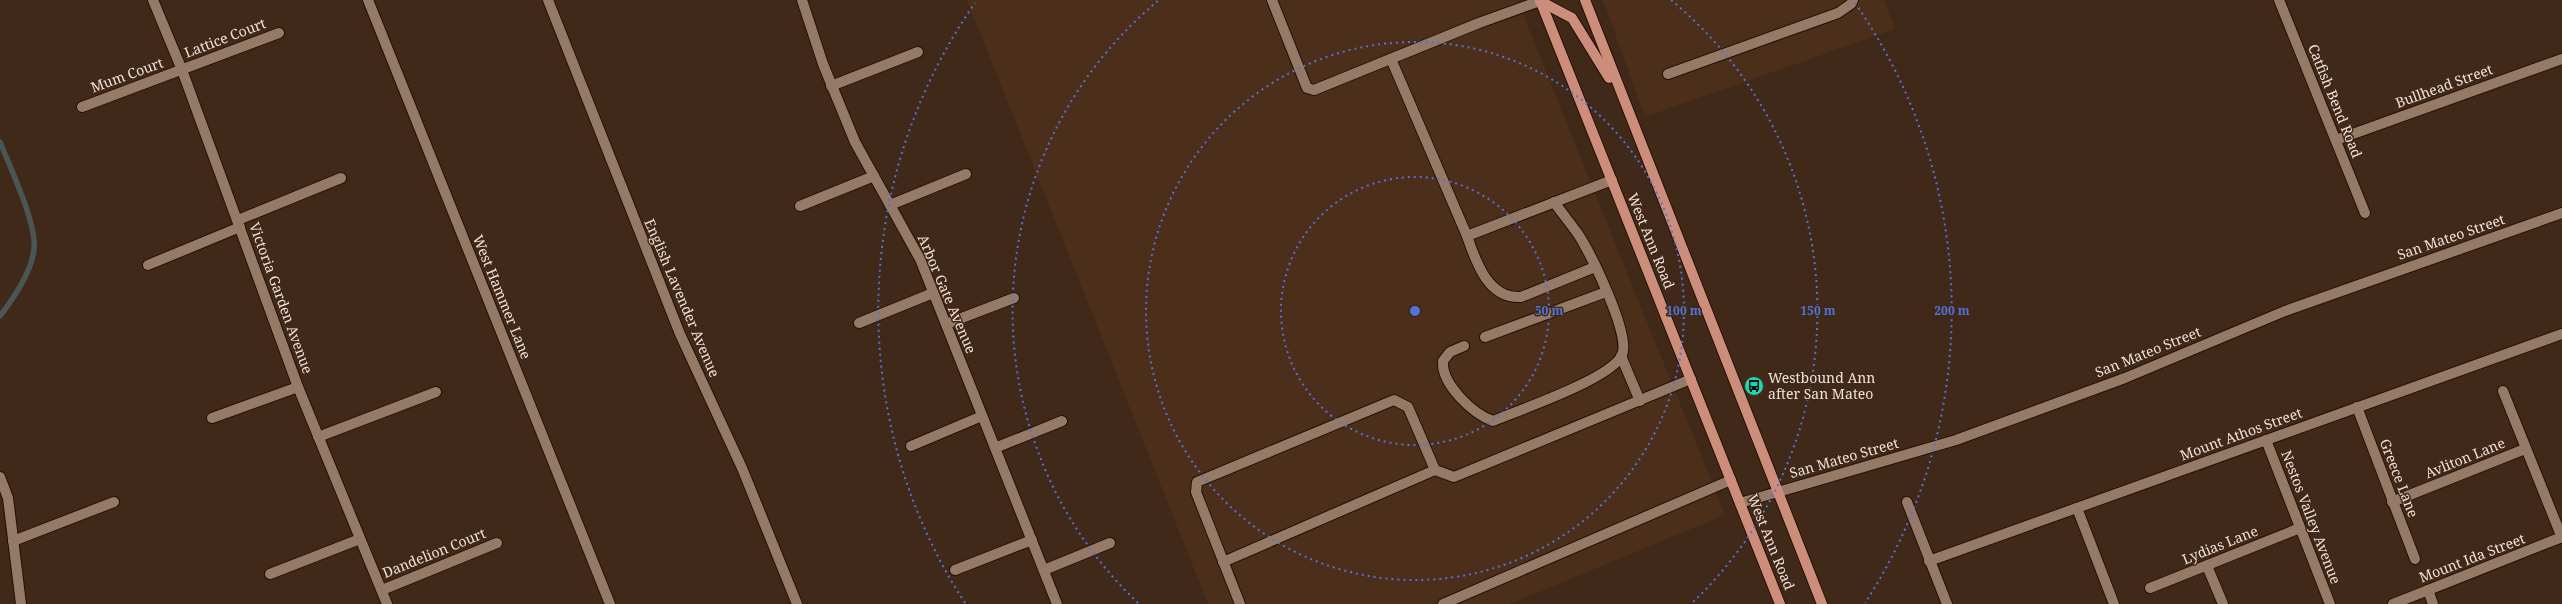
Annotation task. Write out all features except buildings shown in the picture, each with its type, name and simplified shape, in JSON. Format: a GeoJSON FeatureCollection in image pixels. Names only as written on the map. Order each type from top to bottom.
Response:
{"type":"FeatureCollection","features":[{"type":"Feature","properties":{"kind":"main road","name":"West Ann Road"},"geometry":{"type":"LineString","coordinates":[[1540,0],[1780,604]]}},
{"type":"Feature","properties":{"kind":"main road"},"geometry":{"type":"LineString","coordinates":[[1540,0],[1572,18],[1621,97]]}},
{"type":"Feature","properties":{"kind":"main road","name":"West Ann Road"},"geometry":{"type":"LineString","coordinates":[[1585,0],[1621,97],[1822,604]]}},
{"type":"Feature","properties":{"kind":"street","name":"Victoria Garden Avenue"},"geometry":{"type":"LineString","coordinates":[[153,0],[182,70],[298,387],[387,604]]}},
{"type":"Feature","properties":{"kind":"street","name":"West Hammer Lane"},"geometry":{"type":"LineString","coordinates":[[368,0],[610,604]]}},
{"type":"Feature","properties":{"kind":"street","name":"English Lavender Avenue"},"geometry":{"type":"LineString","coordinates":[[548,0],[680,334],[742,468],[796,604]]}},
{"type":"Feature","properties":{"kind":"street","name":"Arbor Gate Avenue"},"geometry":{"type":"LineString","coordinates":[[802,0],[832,86],[854,142],[920,259],[1058,604]]}},
{"type":"Feature","properties":{"kind":"street"},"geometry":{"type":"LineString","coordinates":[[1272,0],[1307,88],[1314,90],[1540,0]]}},
{"type":"Feature","properties":{"kind":"street"},"geometry":{"type":"LineString","coordinates":[[1668,74],[1838,13],[1851,4],[1853,0]]}},
{"type":"Feature","properties":{"kind":"street","name":"Catfish Bend Road"},"geometry":{"type":"LineString","coordinates":[[2279,0],[2365,213]]}},
{"type":"Feature","properties":{"kind":"street","name":"Lattice Court"},"geometry":{"type":"LineString","coordinates":[[182,70],[279,33]]}},
{"type":"Feature","properties":{"kind":"street"},"geometry":{"type":"LineString","coordinates":[[832,86],[918,52]]}},
{"type":"Feature","properties":{"kind":"street"},"geometry":{"type":"LineString","coordinates":[[1391,59],[1480,269],[1496,290],[1510,298],[1521,297],[1595,267]]}},
{"type":"Feature","properties":{"kind":"street","name":"Bullhead Street"},"geometry":{"type":"LineString","coordinates":[[2336,140],[2562,59]]}},
{"type":"Feature","properties":{"kind":"street","name":"Mum Court"},"geometry":{"type":"LineString","coordinates":[[82,107],[182,70]]}},
{"type":"Feature","properties":{"kind":"street"},"geometry":{"type":"LineString","coordinates":[[890,205],[966,174]]}},
{"type":"Feature","properties":{"kind":"street"},"geometry":{"type":"LineString","coordinates":[[800,206],[874,176]]}},
{"type":"Feature","properties":{"kind":"street"},"geometry":{"type":"LineString","coordinates":[[148,265],[341,178]]}},
{"type":"Feature","properties":{"kind":"street"},"geometry":{"type":"LineString","coordinates":[[1467,236],[1612,180]]}},
{"type":"Feature","properties":{"kind":"street"},"geometry":{"type":"LineString","coordinates":[[1554,202],[1578,235],[1606,292],[1624,344],[1622,356],[1640,401]]}},
{"type":"Feature","properties":{"kind":"street","name":"San Mateo Street"},"geometry":{"type":"LineString","coordinates":[[1740,503],[1956,440],[2125,378],[2285,311],[2562,213]]}},
{"type":"Feature","properties":{"kind":"street"},"geometry":{"type":"LineString","coordinates":[[1485,337],[1606,292]]}},
{"type":"Feature","properties":{"kind":"street"},"geometry":{"type":"LineString","coordinates":[[859,323],[933,293]]}},
{"type":"Feature","properties":{"kind":"street"},"geometry":{"type":"LineString","coordinates":[[946,324],[1014,298]]}},
{"type":"Feature","properties":{"kind":"street","name":"Mount Athos Street"},"geometry":{"type":"LineString","coordinates":[[1929,561],[2562,334]]}},
{"type":"Feature","properties":{"kind":"street"},"geometry":{"type":"LineString","coordinates":[[1464,346],[1450,352],[1443,361],[1443,372],[1451,386],[1480,416],[1493,421],[1577,387],[1611,368],[1622,356]]}},
{"type":"Feature","properties":{"kind":"street"},"geometry":{"type":"LineString","coordinates":[[1223,562],[1435,470],[1454,477],[1691,379]]}},
{"type":"Feature","properties":{"kind":"street"},"geometry":{"type":"LineString","coordinates":[[212,418],[298,387]]}},
{"type":"Feature","properties":{"kind":"street"},"geometry":{"type":"LineString","coordinates":[[2503,391],[2525,449],[2562,537]]}},
{"type":"Feature","properties":{"kind":"street"},"geometry":{"type":"LineString","coordinates":[[318,437],[436,392]]}},
{"type":"Feature","properties":{"kind":"street"},"geometry":{"type":"LineString","coordinates":[[1240,604],[1196,492],[1197,482],[1394,400],[1408,407],[1435,470]]}},
{"type":"Feature","properties":{"kind":"street","name":"Greece Lane"},"geometry":{"type":"LineString","coordinates":[[2357,407],[2392,502],[2415,558]]}},
{"type":"Feature","properties":{"kind":"street"},"geometry":{"type":"LineString","coordinates":[[911,446],[982,416]]}},
{"type":"Feature","properties":{"kind":"street"},"geometry":{"type":"LineString","coordinates":[[995,448],[1062,421]]}},
{"type":"Feature","properties":{"kind":"street","name":"Nestos Valley Avenue"},"geometry":{"type":"LineString","coordinates":[[2266,440],[2330,604]]}},
{"type":"Feature","properties":{"kind":"street","name":"Avliton Lane"},"geometry":{"type":"LineString","coordinates":[[2392,502],[2525,449]]}},
{"type":"Feature","properties":{"kind":"street"},"geometry":{"type":"LineString","coordinates":[[0,477],[8,498],[21,604]]}},
{"type":"Feature","properties":{"kind":"street"},"geometry":{"type":"LineString","coordinates":[[1443,604],[1731,480]]}},
{"type":"Feature","properties":{"kind":"street"},"geometry":{"type":"LineString","coordinates":[[13,541],[114,502]]}},
{"type":"Feature","properties":{"kind":"street"},"geometry":{"type":"LineString","coordinates":[[1907,502],[1947,604]]}},
{"type":"Feature","properties":{"kind":"street"},"geometry":{"type":"LineString","coordinates":[[2076,508],[2114,604]]}},
{"type":"Feature","properties":{"kind":"street","name":"Lydias Lane"},"geometry":{"type":"LineString","coordinates":[[2150,588],[2300,528]]}},
{"type":"Feature","properties":{"kind":"street","name":"Mount Ida Street"},"geometry":{"type":"LineString","coordinates":[[2393,604],[2562,537]]}},
{"type":"Feature","properties":{"kind":"street"},"geometry":{"type":"LineString","coordinates":[[270,574],[360,540]]}},
{"type":"Feature","properties":{"kind":"street"},"geometry":{"type":"LineString","coordinates":[[955,570],[1032,540]]}},
{"type":"Feature","properties":{"kind":"street","name":"Dandelion Court"},"geometry":{"type":"LineString","coordinates":[[382,590],[497,543]]}},
{"type":"Feature","properties":{"kind":"street"},"geometry":{"type":"LineString","coordinates":[[1044,570],[1110,543]]}},
{"type":"Feature","properties":{"kind":"street"},"geometry":{"type":"LineString","coordinates":[[2207,566],[2223,604]]}},
{"type":"Feature","properties":{"kind":"street"},"geometry":{"type":"LineString","coordinates":[[2428,590],[2433,604]]}},
{"type":"Feature","properties":{"kind":"shaded area"},"geometry":{"type":"Polygon","coordinates":[[[967,0],[1517,0],[1725,515],[1510,604],[1208,604],[967,0]]]}},
{"type":"Feature","properties":{"kind":"shaded area"},"geometry":{"type":"Polygon","coordinates":[[[1603,0],[1884,0],[1895,29],[1645,117],[1603,0]]]}},
{"type":"Feature","properties":{"kind":"waterway"},"geometry":{"type":"LineString","coordinates":[[0,142],[27,211],[34,238],[34,249],[30,266],[16,293],[0,316]]}},
{"type":"Feature","properties":{"kind":"place","name":"Westbound Ann after San Mateo"},"geometry":{"type":"Point","coordinates":[1754,386]}}]}
